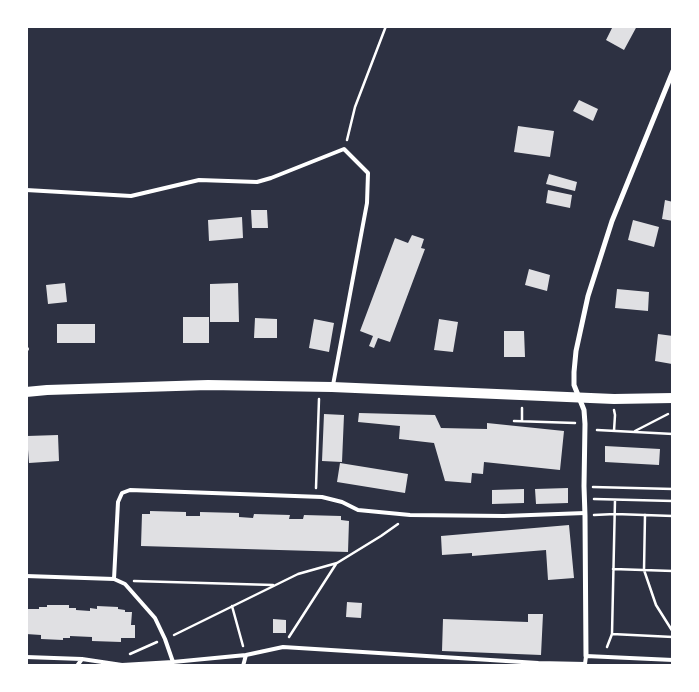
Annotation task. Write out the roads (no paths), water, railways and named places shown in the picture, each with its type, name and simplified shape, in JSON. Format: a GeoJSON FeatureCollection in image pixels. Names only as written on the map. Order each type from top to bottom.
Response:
{"type":"FeatureCollection","features":[{"type":"Feature","properties":{"kind":"main road"},"geometry":{"type":"LineString","coordinates":[[26,392],[208,385],[320,387],[614,399],[673,398]]}},
{"type":"Feature","properties":{"kind":"street"},"geometry":{"type":"LineString","coordinates":[[586,656],[585,424],[584,410],[574,385],[576,351],[588,296],[612,221],[673,71]]}},
{"type":"Feature","properties":{"kind":"lane"},"geometry":{"type":"LineString","coordinates":[[26,190],[131,196],[199,180],[257,182],[344,149],[368,173],[367,203],[332,388]]}},
{"type":"Feature","properties":{"kind":"lane"},"geometry":{"type":"LineString","coordinates":[[114,579],[118,502],[122,493],[130,490],[322,497],[342,502],[358,510],[410,515],[504,516],[585,514]]}},
{"type":"Feature","properties":{"kind":"lane"},"geometry":{"type":"LineString","coordinates":[[26,576],[114,579],[125,584],[154,618],[165,639],[173,662]]}},
{"type":"Feature","properties":{"kind":"lane"},"geometry":{"type":"LineString","coordinates":[[26,657],[82,659],[122,666],[246,655],[283,647],[537,664],[585,665],[586,656],[673,660]]}},
{"type":"Feature","properties":{"kind":"lane"},"geometry":{"type":"LineString","coordinates":[[243,666],[246,655]]}},
{"type":"Feature","properties":{"kind":"lane"},"geometry":{"type":"LineString","coordinates":[[77,666],[82,659]]}}]}
